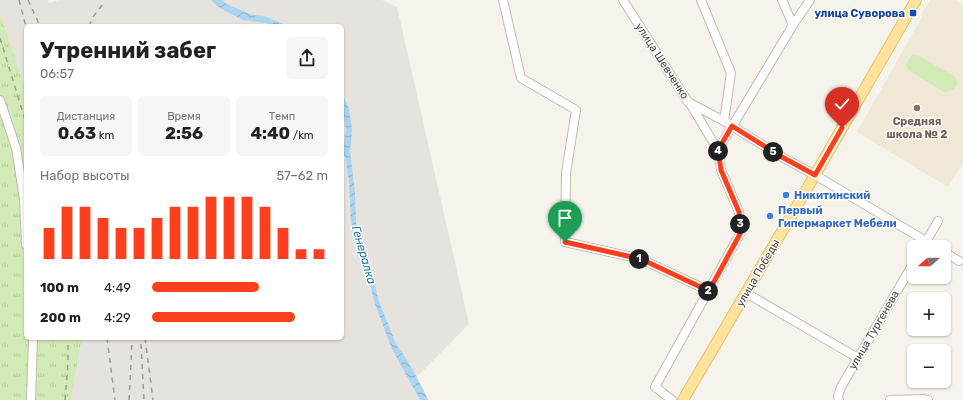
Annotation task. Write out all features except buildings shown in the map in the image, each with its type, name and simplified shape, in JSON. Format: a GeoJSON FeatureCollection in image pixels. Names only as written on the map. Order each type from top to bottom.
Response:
{"type":"FeatureCollection","features":[{"type":"Feature","properties":{"kind":"main road","name":"улица Победы"},"geometry":{"type":"LineString","coordinates":[[683,400],[916,0]]}},
{"type":"Feature","properties":{"kind":"street"},"geometry":{"type":"LineString","coordinates":[[503,0],[521,78],[576,110],[566,173],[565,242],[641,259],[709,291]]}},
{"type":"Feature","properties":{"kind":"street","name":"улица Шевченко"},"geometry":{"type":"LineString","coordinates":[[623,0],[688,102],[815,175],[919,240]]}},
{"type":"Feature","properties":{"kind":"street"},"geometry":{"type":"LineString","coordinates":[[701,0],[731,73],[724,122]]}},
{"type":"Feature","properties":{"kind":"street"},"geometry":{"type":"LineString","coordinates":[[782,0],[793,24]]}},
{"type":"Feature","properties":{"kind":"street"},"geometry":{"type":"LineString","coordinates":[[718,150],[793,24],[810,0]]}},
{"type":"Feature","properties":{"kind":"street"},"geometry":{"type":"LineString","coordinates":[[0,100],[16,148],[24,199]]}},
{"type":"Feature","properties":{"kind":"street"},"geometry":{"type":"LineString","coordinates":[[672,400],[655,387],[741,232],[739,212],[721,170],[718,150],[688,102]]}},
{"type":"Feature","properties":{"kind":"street"},"geometry":{"type":"LineString","coordinates":[[927,240],[938,221]]}},
{"type":"Feature","properties":{"kind":"street"},"geometry":{"type":"LineString","coordinates":[[951,256],[959,261]]}},
{"type":"Feature","properties":{"kind":"street","name":"улица Тургенева"},"geometry":{"type":"LineString","coordinates":[[839,400],[838,396],[841,387],[907,274]]}},
{"type":"Feature","properties":{"kind":"street"},"geometry":{"type":"LineString","coordinates":[[746,293],[858,358]]}},
{"type":"Feature","properties":{"kind":"street"},"geometry":{"type":"LineString","coordinates":[[31,400],[33,340]]}},
{"type":"Feature","properties":{"kind":"street"},"geometry":{"type":"LineString","coordinates":[[890,400],[928,400]]}},
{"type":"Feature","properties":{"kind":"shaded area"},"geometry":{"type":"Polygon","coordinates":[[[0,0],[48,0],[49,3],[59,0],[382,0],[397,7],[469,324],[412,382],[428,400],[71,400],[82,340],[344,340],[344,24],[24,24],[24,83],[0,13],[0,0]]]}},
{"type":"Feature","properties":{"kind":"shaded area","name":"Средняя школа № 2"},"geometry":{"type":"Polygon","coordinates":[[[930,0],[955,0],[963,5],[963,163],[948,187],[857,132],[930,0]]]}},
{"type":"Feature","properties":{"kind":"green space"},"geometry":{"type":"Polygon","coordinates":[[[0,13],[24,83],[24,340],[82,340],[71,400],[0,400],[0,13]]]}},
{"type":"Feature","properties":{"kind":"green space"},"geometry":{"type":"Polygon","coordinates":[[[913,55],[920,56],[955,77],[957,83],[955,88],[944,92],[911,72],[906,65],[910,57],[913,55]]]}},
{"type":"Feature","properties":{"kind":"water"},"geometry":{"type":"Polygon","coordinates":[[[211,0],[222,0],[227,4],[252,15],[264,16],[283,24],[269,24],[243,20],[220,8],[211,0]]]}},
{"type":"Feature","properties":{"kind":"water","name":"Генералка"},"geometry":{"type":"Polygon","coordinates":[[[344,98],[349,108],[352,130],[350,152],[355,193],[356,222],[361,247],[372,269],[378,299],[396,344],[407,360],[428,400],[420,400],[391,347],[374,301],[368,274],[356,245],[351,221],[349,180],[346,158],[344,155],[346,129],[344,120],[344,98]]]}},
{"type":"Feature","properties":{"kind":"railway"},"geometry":{"type":"LineString","coordinates":[[19,0],[25,24]]}},
{"type":"Feature","properties":{"kind":"railway"},"geometry":{"type":"LineString","coordinates":[[28,0],[39,24]]}},
{"type":"Feature","properties":{"kind":"railway"},"geometry":{"type":"LineString","coordinates":[[90,24],[93,17],[103,4]]}},
{"type":"Feature","properties":{"kind":"railway"},"geometry":{"type":"LineString","coordinates":[[0,38],[24,116]]}},
{"type":"Feature","properties":{"kind":"railway"},"geometry":{"type":"LineString","coordinates":[[65,400],[68,340]]}},
{"type":"Feature","properties":{"kind":"railway"},"geometry":{"type":"LineString","coordinates":[[107,340],[115,400]]}},
{"type":"Feature","properties":{"kind":"railway"},"geometry":{"type":"LineString","coordinates":[[129,400],[132,340]]}},
{"type":"Feature","properties":{"kind":"railway"},"geometry":{"type":"LineString","coordinates":[[145,340],[153,400]]}},
{"type":"Feature","properties":{"kind":"railway"},"geometry":{"type":"LineString","coordinates":[[141,344],[144,400]]}},
{"type":"Feature","properties":{"kind":"place","name":"улица Суворова"},"geometry":{"type":"Point","coordinates":[913,13]}},
{"type":"Feature","properties":{"kind":"place","name":"Средняя школа № 2"},"geometry":{"type":"Point","coordinates":[917,108]}},
{"type":"Feature","properties":{"kind":"place","name":"Никитинский"},"geometry":{"type":"Point","coordinates":[786,195]}},
{"type":"Feature","properties":{"kind":"place","name":"Первый Гипермаркет Мебели"},"geometry":{"type":"Point","coordinates":[770,216]}},
{"type":"Feature","properties":{"kind":"route"},"geometry":{"type":"LineString","coordinates":[[565,242],[641,259],[709,291],[741,232],[739,212],[721,170],[718,150],[732,126],[782,157],[815,175],[842,128]]}}]}
